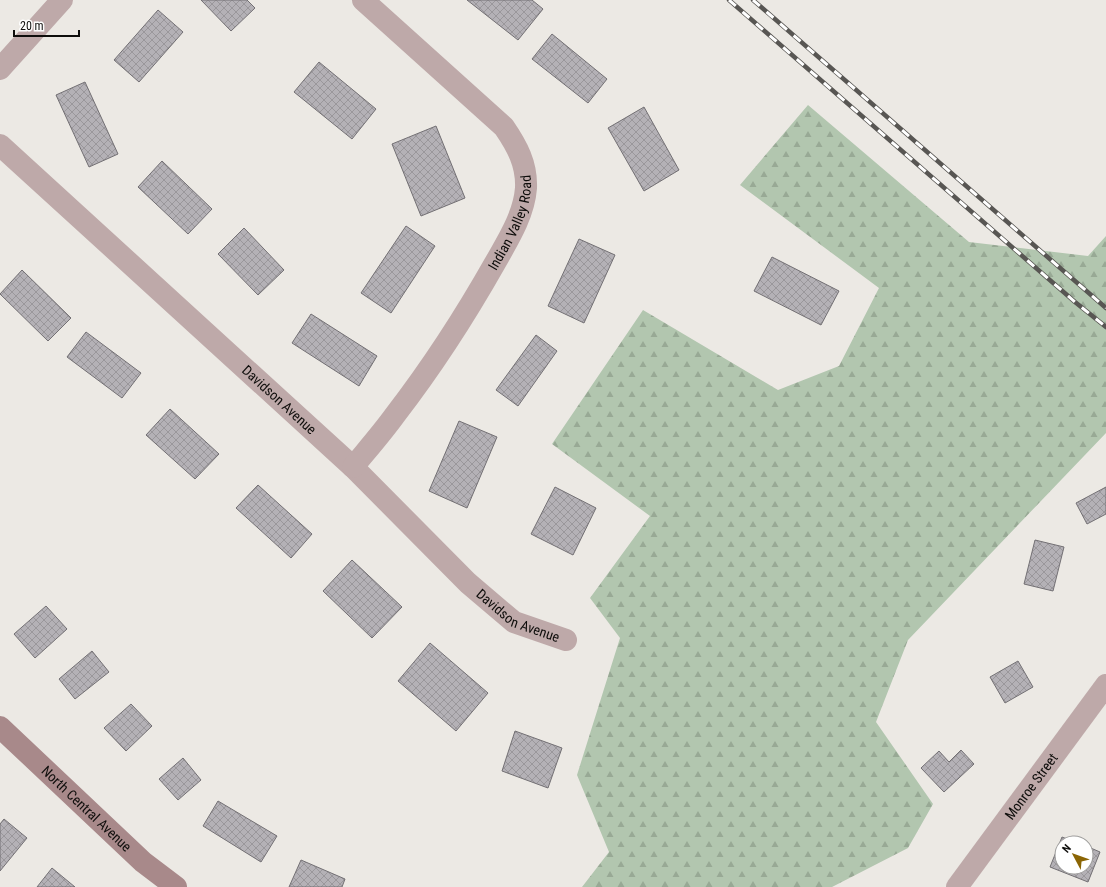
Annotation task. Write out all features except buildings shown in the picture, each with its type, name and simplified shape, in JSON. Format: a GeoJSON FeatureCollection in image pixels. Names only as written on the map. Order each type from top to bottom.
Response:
{"type":"FeatureCollection","features":[{"type":"Feature","properties":{"kind":"main road","name":"North Central Avenue"},"geometry":{"type":"LineString","coordinates":[[0,727],[143,862],[176,887]]}},
{"type":"Feature","properties":{"kind":"street"},"geometry":{"type":"LineString","coordinates":[[0,69],[62,0]]}},
{"type":"Feature","properties":{"kind":"street","name":"Indian Valley Road"},"geometry":{"type":"LineString","coordinates":[[352,467],[394,416],[430,368],[473,302],[512,233],[523,208],[526,188],[522,158],[517,145],[504,127],[363,0]]}},
{"type":"Feature","properties":{"kind":"street","name":"Davidson Avenue"},"geometry":{"type":"LineString","coordinates":[[0,145],[352,467],[468,583],[514,622],[566,640]]}},
{"type":"Feature","properties":{"kind":"street","name":"Monroe Street"},"geometry":{"type":"LineString","coordinates":[[957,887],[1106,685]]}},
{"type":"Feature","properties":{"kind":"green space"},"geometry":{"type":"Polygon","coordinates":[[[808,105],[969,242],[1088,256],[1106,236],[1106,433],[908,640],[876,722],[933,804],[908,848],[832,887],[582,887],[609,852],[577,775],[620,638],[590,598],[650,516],[552,444],[643,310],[778,390],[839,366],[879,288],[740,185],[808,105]]]}},
{"type":"Feature","properties":{"kind":"railway"},"geometry":{"type":"LineString","coordinates":[[729,0],[1075,302],[1106,327]]}},
{"type":"Feature","properties":{"kind":"railway"},"geometry":{"type":"LineString","coordinates":[[753,0],[1106,308]]}}]}
